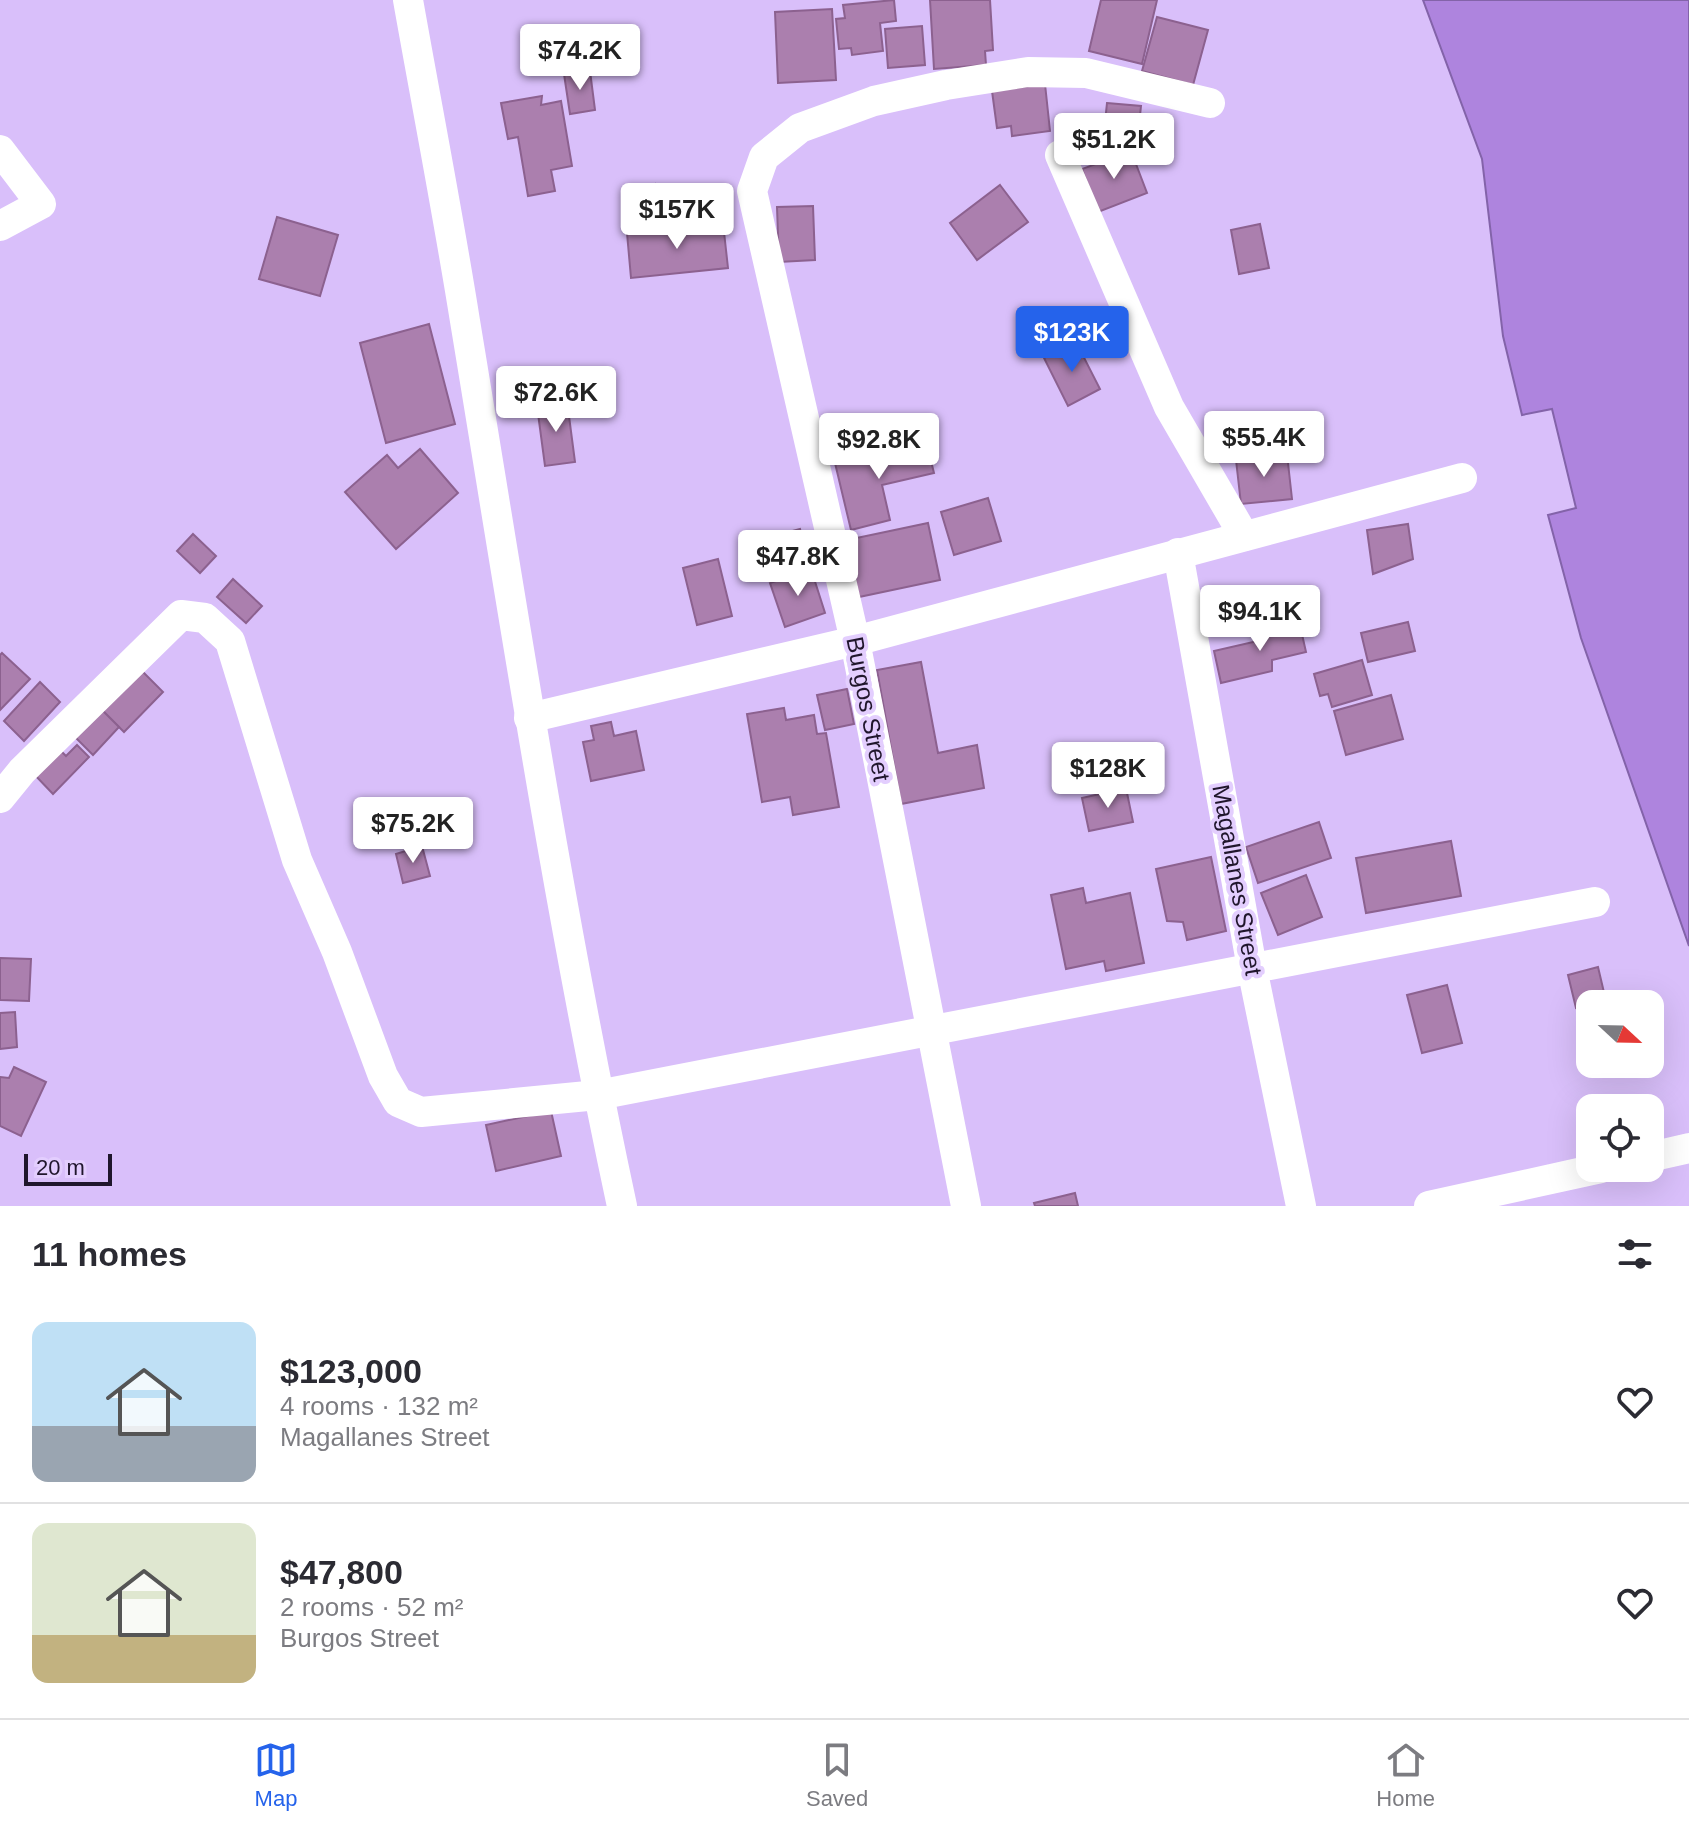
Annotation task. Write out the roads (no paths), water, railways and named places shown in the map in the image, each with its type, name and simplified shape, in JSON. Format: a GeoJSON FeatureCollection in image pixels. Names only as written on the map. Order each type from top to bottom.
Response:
{"type":"FeatureCollection","features":[{"type":"Feature","properties":{"kind":"street"},"geometry":{"type":"LineString","coordinates":[[408,0],[465,317],[529,718],[598,1095],[622,1206]]}},
{"type":"Feature","properties":{"kind":"street","name":"Burgos Street"},"geometry":{"type":"LineString","coordinates":[[966,1206],[855,641],[752,191],[764,157],[800,128],[874,101],[946,85],[1028,72],[1086,73],[1210,103]]}},
{"type":"Feature","properties":{"kind":"street"},"geometry":{"type":"LineString","coordinates":[[0,150],[41,204],[0,226]]}},
{"type":"Feature","properties":{"kind":"street"},"geometry":{"type":"LineString","coordinates":[[1060,155],[1169,407],[1244,536]]}},
{"type":"Feature","properties":{"kind":"street"},"geometry":{"type":"LineString","coordinates":[[529,718],[855,641],[1462,478]]}},
{"type":"Feature","properties":{"kind":"street","name":"Magallanes Street"},"geometry":{"type":"LineString","coordinates":[[1178,553],[1252,968],[1301,1206]]}},
{"type":"Feature","properties":{"kind":"street"},"geometry":{"type":"LineString","coordinates":[[0,798],[22,771],[181,615],[205,618],[230,641],[297,860],[337,952],[383,1076],[398,1102],[421,1112],[598,1095],[1595,902]]}},
{"type":"Feature","properties":{"kind":"street"},"geometry":{"type":"LineString","coordinates":[[1664,1154],[1689,1148]]}},
{"type":"Feature","properties":{"kind":"street"},"geometry":{"type":"LineString","coordinates":[[1429,1206],[1576,1174]]}}]}
